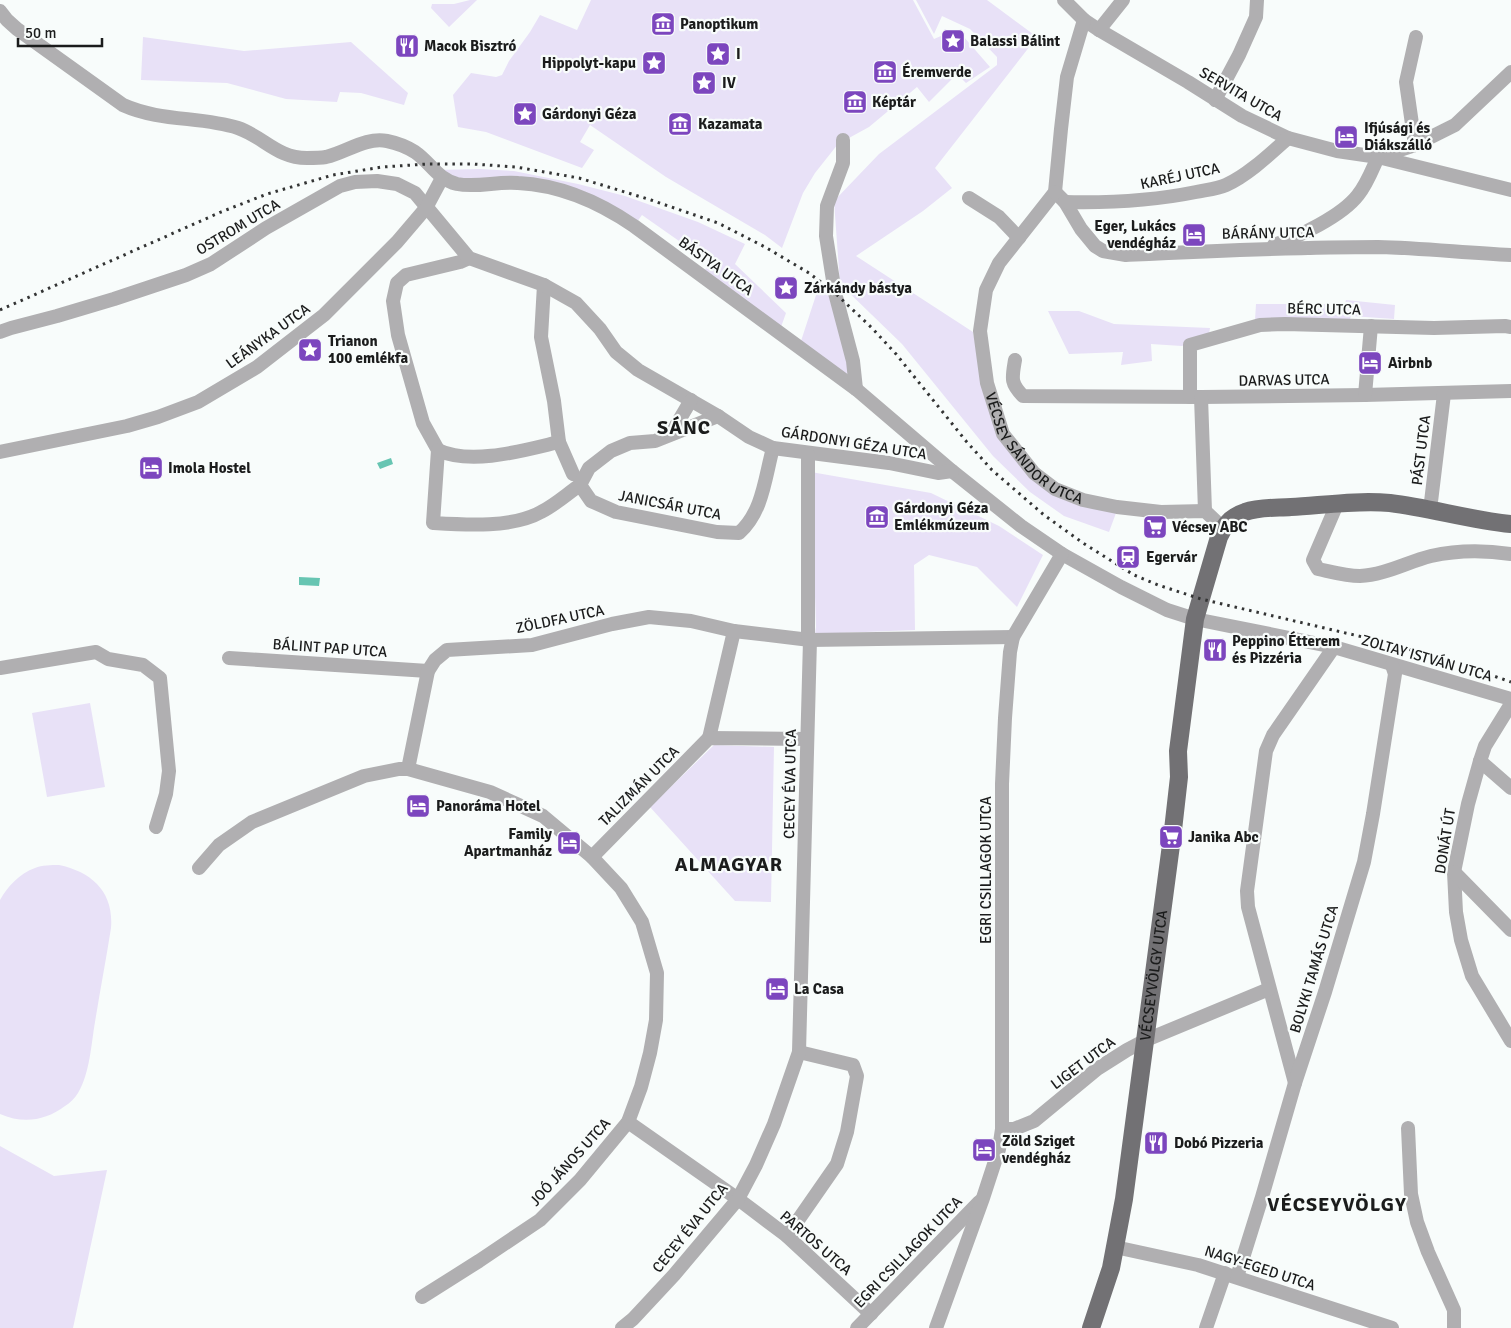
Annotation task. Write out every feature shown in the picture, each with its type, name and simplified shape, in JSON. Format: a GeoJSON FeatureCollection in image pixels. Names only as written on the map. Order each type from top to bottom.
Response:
{"type":"FeatureCollection","features":[{"type":"Feature","properties":{"kind":"main road"},"geometry":{"type":"LineString","coordinates":[[1223,528],[1236,516],[1253,510],[1337,504],[1388,503],[1511,524]]}},
{"type":"Feature","properties":{"kind":"main road","name":"VÉCSEYVÖLGY UTCA"},"geometry":{"type":"LineString","coordinates":[[1091,1328],[1111,1268],[1124,1199],[1173,830],[1179,778],[1178,751],[1195,619],[1223,528]]}},
{"type":"Feature","properties":{"kind":"street","name":"SERVITA UTCA"},"geometry":{"type":"LineString","coordinates":[[1064,0],[1084,20],[1099,30],[1242,116],[1288,138],[1336,151],[1378,157],[1511,190]]}},
{"type":"Feature","properties":{"kind":"street"},"geometry":{"type":"LineString","coordinates":[[1099,30],[1123,0]]}},
{"type":"Feature","properties":{"kind":"street"},"geometry":{"type":"LineString","coordinates":[[1215,100],[1239,55],[1256,17],[1258,0]]}},
{"type":"Feature","properties":{"kind":"street"},"geometry":{"type":"LineString","coordinates":[[0,11],[6,20],[17,29]]}},
{"type":"Feature","properties":{"kind":"street"},"geometry":{"type":"LineString","coordinates":[[1060,197],[1061,129],[1067,77],[1084,20]]}},
{"type":"Feature","properties":{"kind":"street"},"geometry":{"type":"LineString","coordinates":[[0,22],[17,29]]}},
{"type":"Feature","properties":{"kind":"street","name":"BÁSTYA UTCA"},"geometry":{"type":"LineString","coordinates":[[17,29],[123,105],[148,114],[223,124],[252,135],[274,150],[292,157],[325,157],[360,143],[376,140],[386,141],[407,147],[417,153],[442,178],[458,184],[473,185],[517,182],[566,191],[598,204],[634,226],[856,388],[952,471]]}},
{"type":"Feature","properties":{"kind":"street"},"geometry":{"type":"LineString","coordinates":[[1415,145],[1406,82],[1416,37]]}},
{"type":"Feature","properties":{"kind":"street"},"geometry":{"type":"LineString","coordinates":[[1265,248],[1317,226],[1348,206],[1364,187],[1378,157],[1415,145],[1455,126],[1511,72]]}},
{"type":"Feature","properties":{"kind":"street","name":"KARÉJ UTCA"},"geometry":{"type":"LineString","coordinates":[[1060,197],[1102,203],[1144,201],[1179,196],[1225,185],[1251,169],[1288,138]]}},
{"type":"Feature","properties":{"kind":"street"},"geometry":{"type":"LineString","coordinates":[[843,140],[843,163],[827,206],[826,236],[835,293],[852,361],[856,388]]}},
{"type":"Feature","properties":{"kind":"street","name":"LEÁNYKA UTCA"},"geometry":{"type":"LineString","coordinates":[[0,452],[127,426],[158,417],[198,402],[257,367],[324,315],[397,242],[426,208],[442,178]]}},
{"type":"Feature","properties":{"kind":"street","name":"OSTROM UTCA"},"geometry":{"type":"LineString","coordinates":[[0,332],[114,299],[186,275],[212,264],[266,228],[340,186],[355,182],[377,181],[397,184],[415,193],[426,208]]}},
{"type":"Feature","properties":{"kind":"street","name":"VÉCSEY SÁNDOR UTCA"},"geometry":{"type":"LineString","coordinates":[[1060,197],[1019,238],[1000,263],[986,290],[980,331],[987,383],[1003,434],[1034,473],[1055,488],[1083,500],[1117,507],[1161,512],[1205,511]]}},
{"type":"Feature","properties":{"kind":"street","name":"BÁRÁNY UTCA"},"geometry":{"type":"LineString","coordinates":[[1060,197],[1081,229],[1095,246],[1103,251],[1126,255],[1265,248],[1397,248],[1435,249],[1477,254],[1511,254]]}},
{"type":"Feature","properties":{"kind":"street"},"geometry":{"type":"LineString","coordinates":[[969,198],[999,217],[1019,238]]}},
{"type":"Feature","properties":{"kind":"street","name":"GÁRDONYI GÉZA UTCA"},"geometry":{"type":"LineString","coordinates":[[426,208],[469,258],[544,285],[576,303],[600,329],[616,352],[638,370],[718,416],[749,437],[773,448],[808,454],[889,463],[938,473],[952,471]]}},
{"type":"Feature","properties":{"kind":"street"},"geometry":{"type":"LineString","coordinates":[[469,258],[460,262],[406,275],[397,283],[393,301],[398,335],[423,423],[438,450],[434,523],[514,522],[540,513],[589,468],[611,451],[630,443],[654,441],[718,416]]}},
{"type":"Feature","properties":{"kind":"street"},"geometry":{"type":"LineString","coordinates":[[544,285],[541,337],[554,400],[559,442],[576,480]]}},
{"type":"Feature","properties":{"kind":"street","name":"BÉRC UTCA"},"geometry":{"type":"LineString","coordinates":[[1196,397],[1190,345],[1260,326],[1286,324],[1434,328],[1511,327]]}},
{"type":"Feature","properties":{"kind":"street"},"geometry":{"type":"LineString","coordinates":[[1365,395],[1371,326]]}},
{"type":"Feature","properties":{"kind":"street","name":"DARVAS UTCA"},"geometry":{"type":"LineString","coordinates":[[1015,360],[1013,373],[1014,387],[1023,396],[1196,397],[1444,394],[1511,391]]}},
{"type":"Feature","properties":{"kind":"street","name":"PÁST UTCA"},"geometry":{"type":"LineString","coordinates":[[1430,510],[1444,394]]}},
{"type":"Feature","properties":{"kind":"street"},"geometry":{"type":"LineString","coordinates":[[1196,397],[1205,511],[1223,528]]}},
{"type":"Feature","properties":{"kind":"street"},"geometry":{"type":"LineString","coordinates":[[671,434],[690,400]]}},
{"type":"Feature","properties":{"kind":"street"},"geometry":{"type":"LineString","coordinates":[[438,450],[448,455],[485,457],[559,442]]}},
{"type":"Feature","properties":{"kind":"street","name":"JANICSÁR UTCA"},"geometry":{"type":"LineString","coordinates":[[576,480],[591,501],[616,512],[717,532],[739,533],[747,526],[757,509],[773,448]]}},
{"type":"Feature","properties":{"kind":"street","name":"CECEY ÉVA UTCA"},"geometry":{"type":"LineString","coordinates":[[622,1328],[633,1319],[674,1275],[738,1199],[756,1165],[774,1124],[799,1052],[810,640],[808,635],[808,454]]}},
{"type":"Feature","properties":{"kind":"street"},"geometry":{"type":"LineString","coordinates":[[952,471],[1021,526],[1062,554],[1121,587],[1168,610],[1195,619],[1334,647],[1273,735],[1266,751],[1247,891],[1248,907],[1295,1083]]}},
{"type":"Feature","properties":{"kind":"street"},"geometry":{"type":"LineString","coordinates":[[1337,504],[1314,560],[1318,569],[1360,576],[1387,572],[1429,556],[1452,552],[1491,551],[1511,554]]}},
{"type":"Feature","properties":{"kind":"street","name":"EGRI CSILLAGOK UTCA"},"geometry":{"type":"LineString","coordinates":[[936,1328],[984,1198],[999,1149],[1002,1129],[1002,784],[1010,652],[1013,637],[1062,554]]}},
{"type":"Feature","properties":{"kind":"street","name":"ZÖLDFA UTCA"},"geometry":{"type":"LineString","coordinates":[[408,769],[428,671],[447,650],[532,645],[612,624],[649,617],[691,621],[734,631],[810,640],[1013,637]]}},
{"type":"Feature","properties":{"kind":"street"},"geometry":{"type":"LineString","coordinates":[[734,631],[709,738],[807,739]]}},
{"type":"Feature","properties":{"kind":"street","name":"ZOLTAY ISTVÁN UTCA"},"geometry":{"type":"LineString","coordinates":[[1334,647],[1511,699]]}},
{"type":"Feature","properties":{"kind":"street"},"geometry":{"type":"LineString","coordinates":[[0,668],[96,652],[108,659],[143,665],[160,678],[169,771],[166,794],[156,827]]}},
{"type":"Feature","properties":{"kind":"street","name":"BÁLINT PAP UTCA"},"geometry":{"type":"LineString","coordinates":[[229,658],[428,671]]}},
{"type":"Feature","properties":{"kind":"street","name":"BOLYKI TAMÁS UTCA"},"geometry":{"type":"LineString","coordinates":[[1206,1328],[1231,1275],[1262,1197],[1295,1083],[1325,992],[1364,862],[1395,674],[1392,665]]}},
{"type":"Feature","properties":{"kind":"street","name":"DONÁT ÚT"},"geometry":{"type":"LineString","coordinates":[[1511,704],[1485,746],[1468,804],[1454,872],[1456,912],[1461,940],[1472,976],[1511,1040]]}},
{"type":"Feature","properties":{"kind":"street","name":"TALIZMÁN UTCA"},"geometry":{"type":"LineString","coordinates":[[592,856],[709,738]]}},
{"type":"Feature","properties":{"kind":"street"},"geometry":{"type":"LineString","coordinates":[[1480,761],[1511,788]]}},
{"type":"Feature","properties":{"kind":"street"},"geometry":{"type":"LineString","coordinates":[[200,868],[219,845],[252,822],[364,776],[408,769]]}},
{"type":"Feature","properties":{"kind":"street","name":"JOÓ JÁNOS UTCA"},"geometry":{"type":"LineString","coordinates":[[408,769],[490,792],[543,816],[592,856],[621,888],[642,922],[657,973],[656,1020],[650,1053],[628,1122],[580,1180],[540,1220],[479,1262],[422,1297]]}},
{"type":"Feature","properties":{"kind":"street"},"geometry":{"type":"LineString","coordinates":[[1454,872],[1511,930]]}},
{"type":"Feature","properties":{"kind":"street","name":"LIGET UTCA"},"geometry":{"type":"LineString","coordinates":[[1002,1129],[1014,1129],[1034,1121],[1097,1069],[1146,1040],[1269,989]]}},
{"type":"Feature","properties":{"kind":"street"},"geometry":{"type":"LineString","coordinates":[[787,1236],[836,1164],[847,1132],[857,1076],[853,1065],[799,1052]]}},
{"type":"Feature","properties":{"kind":"street","name":"PARTOS UTCA"},"geometry":{"type":"LineString","coordinates":[[628,1122],[738,1199],[787,1236],[871,1314]]}},
{"type":"Feature","properties":{"kind":"street"},"geometry":{"type":"LineString","coordinates":[[1408,1128],[1411,1194],[1417,1222],[1454,1310],[1454,1328]]}},
{"type":"Feature","properties":{"kind":"street","name":"EGRI CSILLAGOK UTCA"},"geometry":{"type":"LineString","coordinates":[[857,1328],[984,1198]]}},
{"type":"Feature","properties":{"kind":"street","name":"NAGY-EGED UTCA"},"geometry":{"type":"LineString","coordinates":[[1115,1247],[1190,1262],[1392,1328]]}},
{"type":"Feature","properties":{"kind":"shaded area"},"geometry":{"type":"Polygon","coordinates":[[[477,0],[449,27],[431,8],[432,4],[454,4],[477,0]]]}},
{"type":"Feature","properties":{"kind":"shaded area"},"geometry":{"type":"Polygon","coordinates":[[[591,0],[913,0],[934,39],[957,29],[990,67],[966,83],[957,74],[929,102],[917,87],[869,127],[838,144],[815,173],[803,193],[782,248],[765,235],[666,177],[590,125],[580,142],[594,150],[582,168],[486,132],[458,127],[453,95],[471,73],[496,77],[502,75],[509,61],[540,15],[577,30],[591,0]]]}},
{"type":"Feature","properties":{"kind":"shaded area"},"geometry":{"type":"Polygon","coordinates":[[[916,0],[987,0],[1037,37],[935,168],[952,188],[923,211],[856,256],[973,332],[983,385],[1032,475],[1116,513],[1109,532],[1064,516],[1030,492],[993,456],[902,344],[840,284],[834,201],[879,154],[997,65],[997,57],[970,29],[942,16],[934,34],[916,0]]]}},
{"type":"Feature","properties":{"kind":"shaded area"},"geometry":{"type":"Polygon","coordinates":[[[143,37],[244,51],[351,42],[408,93],[404,105],[361,93],[340,92],[337,102],[286,99],[227,83],[141,80],[143,37]]]}},
{"type":"Feature","properties":{"kind":"shaded area"},"geometry":{"type":"Polygon","coordinates":[[[480,169],[514,171],[625,196],[698,222],[745,244],[735,264],[786,313],[781,327],[801,341],[818,289],[837,301],[856,389],[702,276],[709,262],[642,215],[634,226],[565,191],[473,185],[434,170],[480,169]]]}},
{"type":"Feature","properties":{"kind":"shaded area"},"geometry":{"type":"Polygon","coordinates":[[[1346,300],[1395,305],[1394,319],[1351,316],[1349,322],[1255,320],[1256,304],[1326,304],[1326,314],[1342,315],[1346,300]]]}},
{"type":"Feature","properties":{"kind":"shaded area"},"geometry":{"type":"Polygon","coordinates":[[[1048,311],[1079,311],[1114,324],[1210,328],[1209,334],[1182,346],[1151,344],[1152,361],[1121,365],[1123,352],[1069,354],[1048,311]]]}},
{"type":"Feature","properties":{"kind":"shaded area"},"geometry":{"type":"Polygon","coordinates":[[[391,458],[393,464],[380,469],[377,463],[391,458]]]}},
{"type":"Feature","properties":{"kind":"shaded area"},"geometry":{"type":"Polygon","coordinates":[[[811,472],[931,493],[999,526],[1043,555],[1017,607],[977,567],[929,555],[914,565],[915,630],[815,634],[811,472]]]}},
{"type":"Feature","properties":{"kind":"shaded area"},"geometry":{"type":"Polygon","coordinates":[[[299,577],[320,578],[319,586],[299,585],[299,577]]]}},
{"type":"Feature","properties":{"kind":"shaded area"},"geometry":{"type":"Polygon","coordinates":[[[90,703],[105,787],[47,797],[32,713],[90,703]]]}},
{"type":"Feature","properties":{"kind":"shaded area"},"geometry":{"type":"Polygon","coordinates":[[[714,745],[774,747],[771,902],[735,901],[650,807],[714,745]]]}},
{"type":"Feature","properties":{"kind":"shaded area"},"geometry":{"type":"Polygon","coordinates":[[[59,865],[71,868],[91,879],[105,894],[111,915],[111,928],[90,1059],[82,1085],[74,1099],[57,1111],[42,1118],[17,1119],[0,1114],[0,900],[11,885],[24,873],[41,866],[59,865]]]}},
{"type":"Feature","properties":{"kind":"shaded area"},"geometry":{"type":"Polygon","coordinates":[[[0,1146],[54,1176],[107,1170],[73,1328],[0,1328],[0,1146]]]}},
{"type":"Feature","properties":{"kind":"railway"},"geometry":{"type":"LineString","coordinates":[[0,310],[221,212],[267,194],[333,175],[382,167],[427,164],[473,164],[516,167],[579,178],[718,223],[765,247],[809,273],[835,293],[872,328],[896,354],[966,441],[992,470],[1044,515],[1083,543],[1134,575],[1201,599],[1367,638],[1448,660],[1511,682]]}},
{"type":"Feature","properties":{"kind":"place","name":"Panoptikum"},"geometry":{"type":"Point","coordinates":[663,24]}},
{"type":"Feature","properties":{"kind":"place","name":"Balassi Bálint"},"geometry":{"type":"Point","coordinates":[953,41]}},
{"type":"Feature","properties":{"kind":"place","name":"Macok Bisztró"},"geometry":{"type":"Point","coordinates":[407,46]}},
{"type":"Feature","properties":{"kind":"place","name":"I"},"geometry":{"type":"Point","coordinates":[718,54]}},
{"type":"Feature","properties":{"kind":"place","name":"Hippolyt-kapu"},"geometry":{"type":"Point","coordinates":[654,63]}},
{"type":"Feature","properties":{"kind":"place","name":"Éremverde"},"geometry":{"type":"Point","coordinates":[885,72]}},
{"type":"Feature","properties":{"kind":"place","name":"IV"},"geometry":{"type":"Point","coordinates":[704,83]}},
{"type":"Feature","properties":{"kind":"place","name":"Képtár"},"geometry":{"type":"Point","coordinates":[855,102]}},
{"type":"Feature","properties":{"kind":"place","name":"Gárdonyi Géza"},"geometry":{"type":"Point","coordinates":[525,114]}},
{"type":"Feature","properties":{"kind":"place","name":"Kazamata"},"geometry":{"type":"Point","coordinates":[680,124]}},
{"type":"Feature","properties":{"kind":"place","name":"Ifjúsági és Diákszálló"},"geometry":{"type":"Point","coordinates":[1346,137]}},
{"type":"Feature","properties":{"kind":"place","name":"Eger, Lukács vendégház"},"geometry":{"type":"Point","coordinates":[1194,235]}},
{"type":"Feature","properties":{"kind":"place","name":"Zárkándy bástya"},"geometry":{"type":"Point","coordinates":[786,288]}},
{"type":"Feature","properties":{"kind":"place","name":"Trianon 100 emlékfa"},"geometry":{"type":"Point","coordinates":[310,350]}},
{"type":"Feature","properties":{"kind":"place","name":"Airbnb"},"geometry":{"type":"Point","coordinates":[1370,363]}},
{"type":"Feature","properties":{"kind":"place","name":"Imola Hostel"},"geometry":{"type":"Point","coordinates":[151,468]}},
{"type":"Feature","properties":{"kind":"place","name":"Gárdonyi Géza Emlékmúzeum"},"geometry":{"type":"Point","coordinates":[877,517]}},
{"type":"Feature","properties":{"kind":"place","name":"Vécsey ABC"},"geometry":{"type":"Point","coordinates":[1155,527]}},
{"type":"Feature","properties":{"kind":"place","name":"Egervár"},"geometry":{"type":"Point","coordinates":[1128,557]}},
{"type":"Feature","properties":{"kind":"place","name":"Peppino Étterem és Pizzéria"},"geometry":{"type":"Point","coordinates":[1215,650]}},
{"type":"Feature","properties":{"kind":"place","name":"Panoráma Hotel"},"geometry":{"type":"Point","coordinates":[418,806]}},
{"type":"Feature","properties":{"kind":"place","name":"Janika Abc"},"geometry":{"type":"Point","coordinates":[1171,837]}},
{"type":"Feature","properties":{"kind":"place","name":"Family Apartmanház"},"geometry":{"type":"Point","coordinates":[569,843]}},
{"type":"Feature","properties":{"kind":"place","name":"La Casa"},"geometry":{"type":"Point","coordinates":[777,989]}},
{"type":"Feature","properties":{"kind":"place","name":"Dobó Pizzeria"},"geometry":{"type":"Point","coordinates":[1156,1143]}},
{"type":"Feature","properties":{"kind":"place","name":"Zöld Sziget vendégház"},"geometry":{"type":"Point","coordinates":[984,1150]}},
{"type":"Feature","properties":{"kind":"district","name":"SÁNC"},"geometry":{"type":"Point","coordinates":[684,427]}},
{"type":"Feature","properties":{"kind":"district","name":"ALMAGYAR"},"geometry":{"type":"Point","coordinates":[729,864]}},
{"type":"Feature","properties":{"kind":"district","name":"VÉCSEYVÖLGY"},"geometry":{"type":"Point","coordinates":[1337,1204]}}]}
